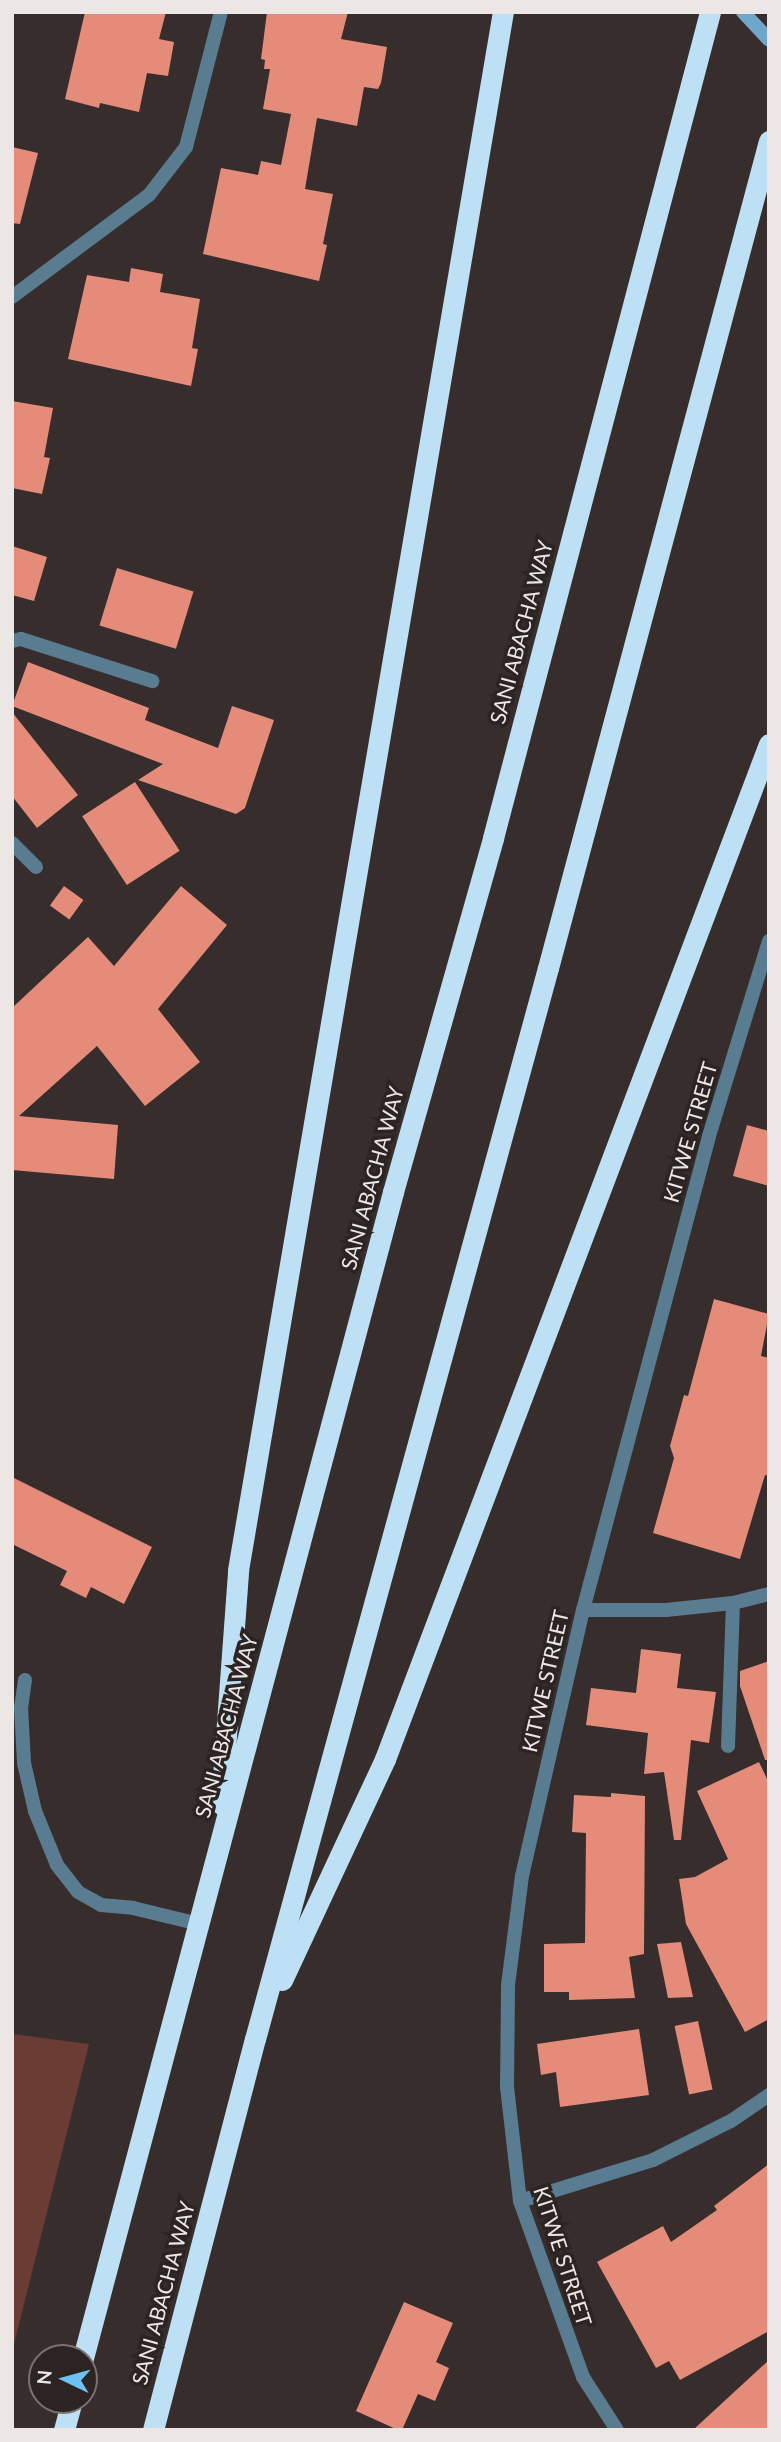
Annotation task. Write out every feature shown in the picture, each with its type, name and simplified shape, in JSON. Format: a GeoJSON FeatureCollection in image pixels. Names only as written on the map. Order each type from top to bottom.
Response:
{"type":"FeatureCollection","features":[{"type":"Feature","properties":{"kind":"highway"},"geometry":{"type":"LineString","coordinates":[[217,1854],[237,1570],[503,12]]}},
{"type":"Feature","properties":{"kind":"highway","name":"SANI ABACHA WAY"},"geometry":{"type":"LineString","coordinates":[[87,2344],[393,1192],[493,838],[710,12]]}},
{"type":"Feature","properties":{"kind":"highway","name":"SANI ABACHA WAY"},"geometry":{"type":"LineString","coordinates":[[153,2430],[255,2039],[537,1008],[769,141]]}},
{"type":"Feature","properties":{"kind":"highway"},"geometry":{"type":"LineString","coordinates":[[255,2039],[385,1759],[769,744]]}},
{"type":"Feature","properties":{"kind":"main road"},"geometry":{"type":"LineString","coordinates":[[743,12],[769,40]]}},
{"type":"Feature","properties":{"kind":"street"},"geometry":{"type":"LineString","coordinates":[[12,298],[149,195],[186,147],[221,12]]}},
{"type":"Feature","properties":{"kind":"street"},"geometry":{"type":"LineString","coordinates":[[12,641],[21,639],[152,681]]}},
{"type":"Feature","properties":{"kind":"street"},"geometry":{"type":"LineString","coordinates":[[12,843],[36,867]]}},
{"type":"Feature","properties":{"kind":"street","name":"KITWE STREET"},"geometry":{"type":"LineString","coordinates":[[617,2430],[583,2377],[520,2201],[507,2087],[508,1985],[522,1876],[583,1610],[709,1136],[769,942]]}},
{"type":"Feature","properties":{"kind":"street"},"geometry":{"type":"LineString","coordinates":[[583,1610],[666,1610],[733,1602],[769,1594]]}},
{"type":"Feature","properties":{"kind":"street"},"geometry":{"type":"LineString","coordinates":[[729,1746],[733,1602]]}},
{"type":"Feature","properties":{"kind":"street"},"geometry":{"type":"LineString","coordinates":[[25,1680],[21,1706],[24,1763],[35,1811],[57,1865],[78,1892],[101,1905],[133,1908],[199,1924]]}},
{"type":"Feature","properties":{"kind":"street"},"geometry":{"type":"LineString","coordinates":[[520,2201],[653,2160],[731,2120],[769,2095]]}},
{"type":"Feature","properties":{"kind":"shaded area"},"geometry":{"type":"Polygon","coordinates":[[[12,2034],[89,2044],[12,2352],[12,2034]]]}},
{"type":"Feature","properties":{"kind":"building"},"geometry":{"type":"Polygon","coordinates":[[[85,12],[166,12],[159,39],[174,42],[168,76],[147,73],[139,112],[100,103],[99,108],[65,99],[85,12]]]}},
{"type":"Feature","properties":{"kind":"building"},"geometry":{"type":"Polygon","coordinates":[[[267,12],[348,12],[341,39],[387,47],[378,89],[364,87],[357,126],[317,118],[305,189],[333,194],[323,244],[327,245],[319,281],[203,254],[221,168],[258,175],[261,161],[281,165],[291,114],[263,109],[270,69],[264,69],[265,60],[261,59],[267,12]]]}},
{"type":"Feature","properties":{"kind":"building"},"geometry":{"type":"Polygon","coordinates":[[[12,147],[38,153],[20,224],[12,223],[12,147]]]}},
{"type":"Feature","properties":{"kind":"building"},"geometry":{"type":"Polygon","coordinates":[[[131,268],[163,274],[160,292],[200,299],[192,348],[198,349],[191,386],[68,359],[87,275],[129,282],[131,268]]]}},
{"type":"Feature","properties":{"kind":"building"},"geometry":{"type":"Polygon","coordinates":[[[12,401],[53,408],[44,457],[50,458],[42,494],[12,488],[12,401]]]}},
{"type":"Feature","properties":{"kind":"building"},"geometry":{"type":"Polygon","coordinates":[[[12,546],[47,557],[34,601],[12,595],[12,546]]]}},
{"type":"Feature","properties":{"kind":"building"},"geometry":{"type":"Polygon","coordinates":[[[117,568],[194,591],[176,649],[99,625],[117,568]]]}},
{"type":"Feature","properties":{"kind":"building"},"geometry":{"type":"Polygon","coordinates":[[[28,662],[149,708],[145,720],[218,748],[232,706],[274,720],[245,808],[236,814],[138,780],[163,764],[12,706],[28,662]]]}},
{"type":"Feature","properties":{"kind":"building"},"geometry":{"type":"Polygon","coordinates":[[[12,712],[78,795],[37,828],[12,796],[12,712]]]}},
{"type":"Feature","properties":{"kind":"building"},"geometry":{"type":"Polygon","coordinates":[[[135,782],[180,851],[127,885],[82,816],[135,782]]]}},
{"type":"Feature","properties":{"kind":"building"},"geometry":{"type":"Polygon","coordinates":[[[64,886],[83,900],[69,920],[50,905],[64,886]]]}},
{"type":"Feature","properties":{"kind":"building"},"geometry":{"type":"Polygon","coordinates":[[[181,886],[227,925],[158,1009],[200,1062],[145,1106],[97,1046],[19,1116],[118,1125],[114,1179],[12,1170],[12,1008],[88,937],[114,966],[181,886]]]}},
{"type":"Feature","properties":{"kind":"building"},"geometry":{"type":"Polygon","coordinates":[[[747,1125],[769,1131],[769,1186],[733,1176],[747,1125]]]}},
{"type":"Feature","properties":{"kind":"building"},"geometry":{"type":"Polygon","coordinates":[[[714,1299],[769,1314],[761,1356],[769,1358],[769,1476],[765,1475],[740,1559],[653,1533],[674,1458],[670,1446],[684,1395],[688,1396],[714,1299]]]}},
{"type":"Feature","properties":{"kind":"building"},"geometry":{"type":"Polygon","coordinates":[[[12,1477],[152,1547],[124,1604],[91,1587],[86,1598],[60,1585],[67,1571],[12,1544],[12,1477]]]}},
{"type":"Feature","properties":{"kind":"building"},"geometry":{"type":"Polygon","coordinates":[[[641,1649],[681,1654],[677,1688],[716,1692],[709,1743],[691,1740],[681,1840],[674,1840],[664,1772],[644,1774],[648,1733],[586,1725],[591,1688],[636,1693],[641,1649]]]}},
{"type":"Feature","properties":{"kind":"building"},"geometry":{"type":"Polygon","coordinates":[[[769,1661],[769,1760],[765,1760],[740,1686],[740,1671],[769,1661]]]}},
{"type":"Feature","properties":{"kind":"building"},"geometry":{"type":"Polygon","coordinates":[[[759,1762],[769,1783],[769,2019],[745,2032],[686,1924],[679,1879],[695,1877],[728,1859],[697,1791],[759,1762]]]}},
{"type":"Feature","properties":{"kind":"building"},"geometry":{"type":"Polygon","coordinates":[[[611,1793],[645,1796],[644,1954],[629,1957],[635,1998],[569,2000],[569,1992],[544,1992],[544,1944],[585,1943],[586,1833],[572,1832],[574,1795],[611,1797],[611,1793]]]}},
{"type":"Feature","properties":{"kind":"building"},"geometry":{"type":"Polygon","coordinates":[[[681,1942],[693,1997],[668,1998],[657,1944],[681,1942]]]}},
{"type":"Feature","properties":{"kind":"building"},"geometry":{"type":"Polygon","coordinates":[[[698,2021],[713,2089],[689,2094],[675,2026],[698,2021]]]}},
{"type":"Feature","properties":{"kind":"building"},"geometry":{"type":"Polygon","coordinates":[[[639,2029],[649,2095],[560,2107],[556,2072],[541,2075],[537,2044],[639,2029]]]}},
{"type":"Feature","properties":{"kind":"building"},"geometry":{"type":"Polygon","coordinates":[[[769,2164],[769,2331],[680,2380],[669,2361],[656,2368],[597,2262],[663,2226],[671,2242],[717,2210],[714,2206],[769,2164]]]}},
{"type":"Feature","properties":{"kind":"building"},"geometry":{"type":"Polygon","coordinates":[[[404,2302],[453,2323],[436,2362],[449,2368],[435,2401],[418,2394],[402,2430],[398,2430],[356,2411],[404,2302]]]}},
{"type":"Feature","properties":{"kind":"building"},"geometry":{"type":"Polygon","coordinates":[[[769,2360],[769,2430],[693,2430],[769,2360]]]}}]}
